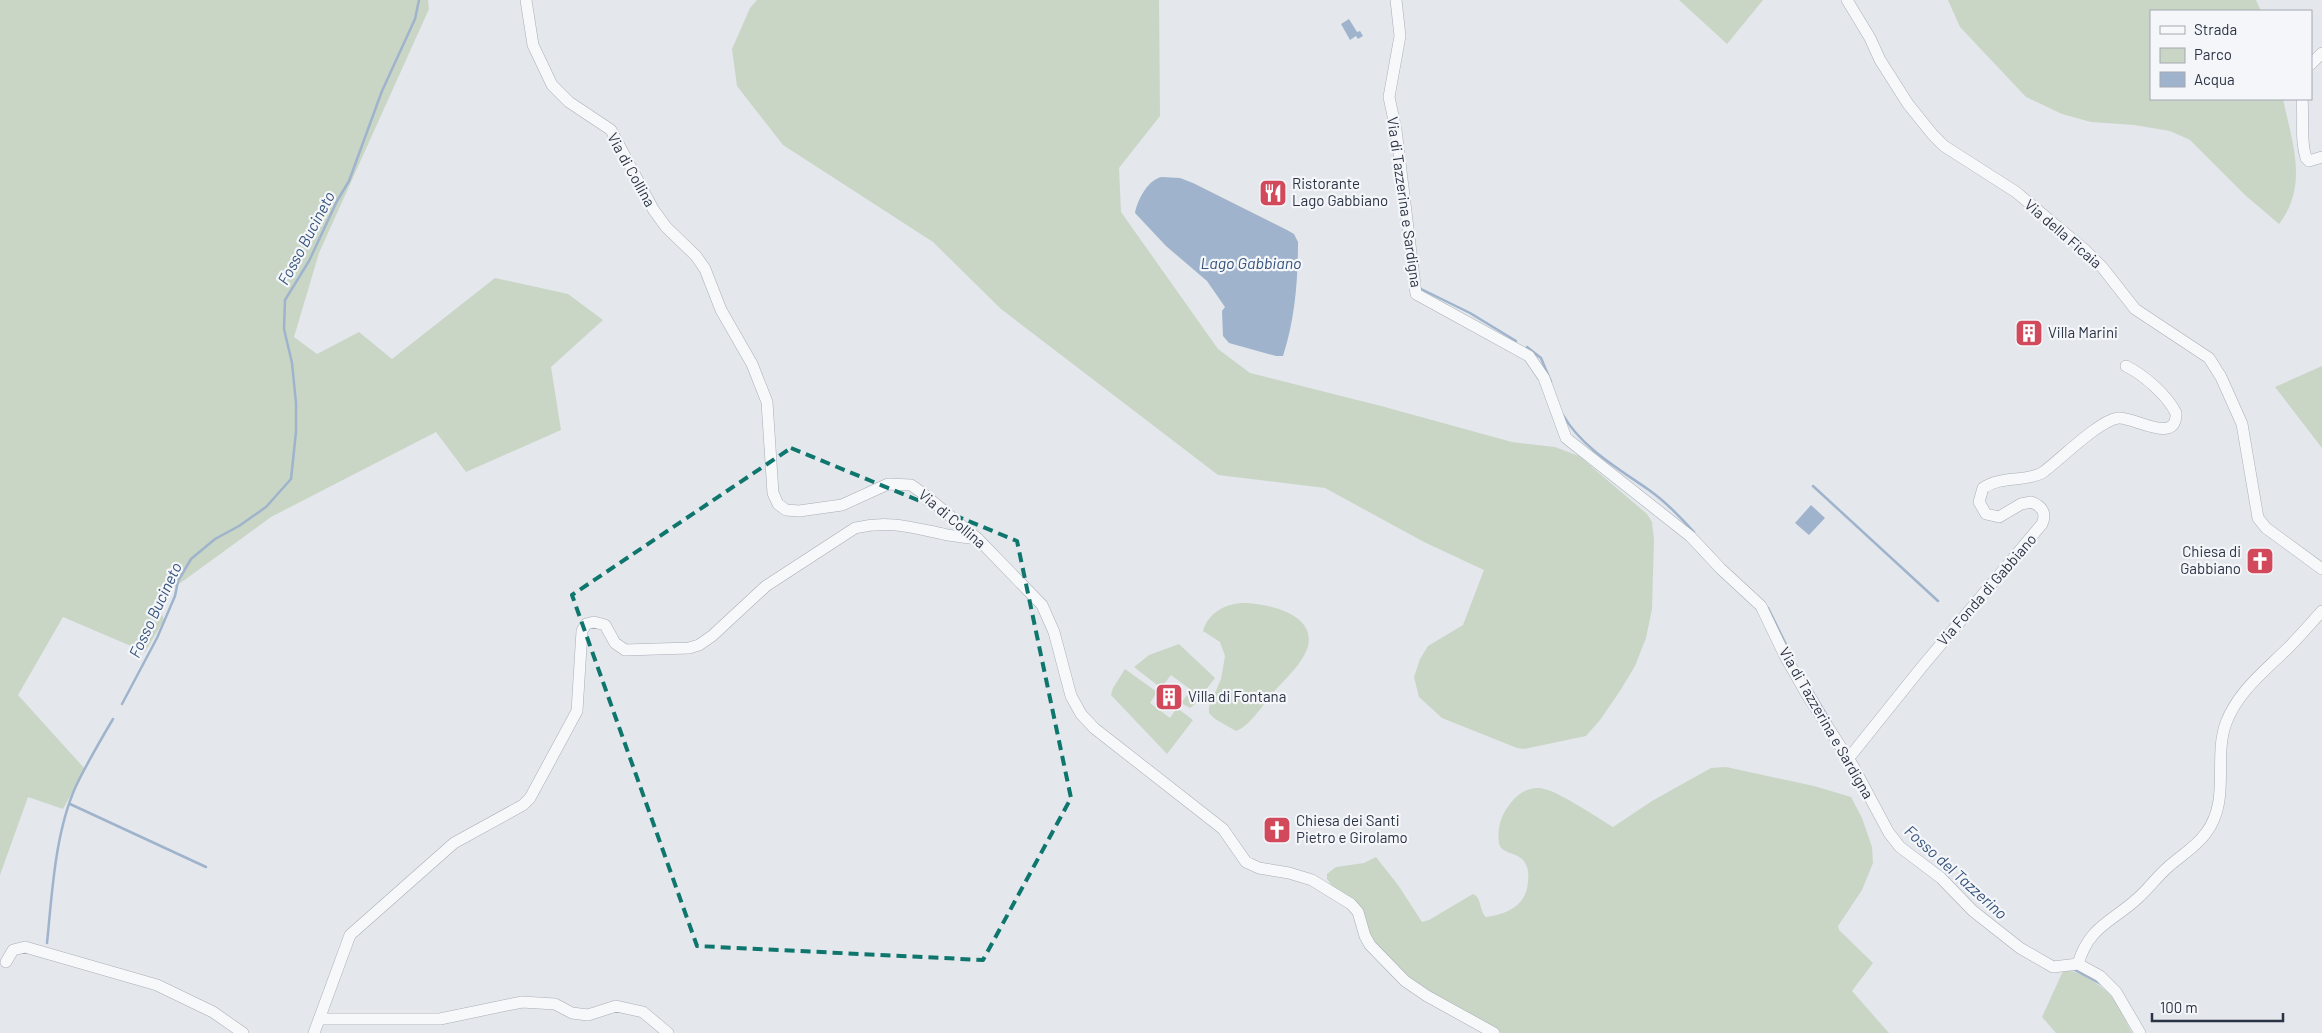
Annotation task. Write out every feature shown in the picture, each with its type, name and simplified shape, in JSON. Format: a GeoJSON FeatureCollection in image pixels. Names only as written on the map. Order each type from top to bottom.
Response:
{"type":"FeatureCollection","features":[{"type":"Feature","properties":{"kind":"street","name":"Via di Collina"},"geometry":{"type":"LineString","coordinates":[[526,0],[533,45],[552,85],[569,102],[611,130],[652,209],[666,227],[696,256],[705,268],[721,310],[752,364],[767,402],[773,493],[778,504],[786,510],[810,510],[842,505],[855,500],[880,485],[904,484],[921,492],[978,539],[1045,610],[1054,632],[1071,696],[1088,722],[1223,828],[1246,862],[1259,868],[1289,873],[1312,880],[1351,904],[1358,912],[1365,936],[1370,945],[1405,981],[1427,996],[1494,1033]]}},
{"type":"Feature","properties":{"kind":"street","name":"Via di Tazzerina e Sardigna"},"geometry":{"type":"LineString","coordinates":[[1396,0],[1400,36],[1389,96],[1396,130],[1416,294],[1529,356],[1544,378],[1566,438],[1690,536],[1721,569],[1761,606],[1784,654],[1848,759],[1889,834],[1900,847],[1941,878],[1973,911],[2020,948],[2053,966],[2078,964]]}},
{"type":"Feature","properties":{"kind":"street","name":"Via della Ficaia"},"geometry":{"type":"LineString","coordinates":[[1847,0],[1908,104],[1936,139],[2016,192],[2094,258],[2135,309],[2209,358],[2221,377],[2242,424],[2258,518],[2269,530],[2322,569]]}},
{"type":"Feature","properties":{"kind":"street"},"geometry":{"type":"LineString","coordinates":[[2312,63],[2322,52]]}},
{"type":"Feature","properties":{"kind":"street"},"geometry":{"type":"LineString","coordinates":[[2302,100],[2304,118],[2302,136],[2306,158],[2310,161],[2322,157]]}},
{"type":"Feature","properties":{"kind":"street","name":"Via Fonda di Gabbiano"},"geometry":{"type":"LineString","coordinates":[[1848,759],[1921,668],[2042,524],[2044,513],[2042,509],[2031,502],[2021,504],[1999,517],[1986,514],[1979,502],[1983,488],[1994,483],[2032,477],[2042,473],[2104,424],[2114,419],[2129,419],[2163,430],[2175,422],[2176,414],[2168,402],[2143,377],[2126,366]]}},
{"type":"Feature","properties":{"kind":"street"},"geometry":{"type":"LineString","coordinates":[[314,1033],[346,941],[354,930],[454,843],[523,806],[530,798],[577,711],[582,631],[586,624],[594,622],[605,625],[615,643],[625,650],[689,648],[712,636],[766,586],[855,528],[871,524],[889,523],[945,535],[978,539]]}},
{"type":"Feature","properties":{"kind":"street"},"geometry":{"type":"LineString","coordinates":[[2140,1033],[2116,992],[2100,976],[2078,964],[2082,953],[2092,935],[2108,919],[2137,899],[2207,832],[2215,817],[2219,801],[2222,740],[2226,723],[2234,705],[2255,679],[2322,611]]}},
{"type":"Feature","properties":{"kind":"street"},"geometry":{"type":"LineString","coordinates":[[6,962],[13,950],[25,947],[108,973],[148,982],[213,1012],[243,1033]]}},
{"type":"Feature","properties":{"kind":"street"},"geometry":{"type":"LineString","coordinates":[[319,1018],[440,1018],[522,1002],[555,1004],[572,1013],[588,1015],[616,1006],[643,1012],[668,1033]]}},
{"type":"Feature","properties":{"kind":"highlighted area"},"geometry":{"type":"Polygon","coordinates":[[[791,448],[1017,541],[1071,798],[983,960],[697,946],[572,595],[791,448]]]}},
{"type":"Feature","properties":{"kind":"green space"},"geometry":{"type":"Polygon","coordinates":[[[0,0],[428,0],[429,9],[319,253],[294,337],[317,354],[359,332],[392,359],[495,278],[568,294],[603,320],[551,367],[561,430],[466,472],[436,432],[271,517],[157,600],[164,620],[145,652],[63,617],[18,695],[85,769],[63,809],[28,797],[0,875],[0,0]]]}},
{"type":"Feature","properties":{"kind":"green space"},"geometry":{"type":"Polygon","coordinates":[[[757,0],[1159,0],[1160,116],[1119,168],[1121,212],[1218,349],[1250,373],[1512,442],[1555,447],[1579,456],[1647,514],[1652,522],[1654,540],[1652,609],[1646,638],[1635,666],[1600,720],[1586,736],[1524,749],[1517,748],[1442,718],[1419,697],[1414,677],[1420,659],[1428,646],[1463,625],[1484,570],[1424,542],[1325,488],[1218,475],[1001,309],[933,242],[783,145],[737,86],[732,49],[750,8],[757,0]]]}},
{"type":"Feature","properties":{"kind":"green space"},"geometry":{"type":"Polygon","coordinates":[[[1679,0],[1763,0],[1727,44],[1679,0]]]}},
{"type":"Feature","properties":{"kind":"green space"},"geometry":{"type":"Polygon","coordinates":[[[1948,0],[2256,0],[2261,10],[2150,10],[2150,100],[2283,100],[2296,163],[2294,194],[2288,209],[2279,224],[2245,195],[2190,140],[2170,131],[2134,125],[2091,122],[2062,114],[2026,97],[1960,27],[1948,0]]]}},
{"type":"Feature","properties":{"kind":"green space"},"geometry":{"type":"Polygon","coordinates":[[[2322,366],[2322,448],[2275,387],[2322,366]]]}},
{"type":"Feature","properties":{"kind":"green space"},"geometry":{"type":"Polygon","coordinates":[[[1242,603],[1275,608],[1297,618],[1304,625],[1308,635],[1308,646],[1302,659],[1260,710],[1246,725],[1236,731],[1215,719],[1209,713],[1209,707],[1221,679],[1225,656],[1220,642],[1203,631],[1213,614],[1229,605],[1242,603]]]}},
{"type":"Feature","properties":{"kind":"green space"},"geometry":{"type":"Polygon","coordinates":[[[1179,644],[1215,678],[1190,708],[1181,703],[1191,690],[1171,675],[1161,688],[1134,667],[1149,655],[1179,644]]]}},
{"type":"Feature","properties":{"kind":"green space"},"geometry":{"type":"Polygon","coordinates":[[[1125,669],[1157,692],[1150,703],[1170,718],[1177,708],[1193,720],[1167,754],[1111,695],[1113,688],[1125,669]]]}},
{"type":"Feature","properties":{"kind":"green space"},"geometry":{"type":"Polygon","coordinates":[[[1726,767],[1814,786],[1851,797],[1862,818],[1872,847],[1873,863],[1862,890],[1838,926],[1839,930],[1873,963],[1852,991],[1889,1033],[1501,1033],[1495,1027],[1421,988],[1382,953],[1327,879],[1327,874],[1336,867],[1364,863],[1376,857],[1398,885],[1422,922],[1429,920],[1473,894],[1478,898],[1486,917],[1494,916],[1515,907],[1527,889],[1528,870],[1523,860],[1500,847],[1499,843],[1499,827],[1504,813],[1523,792],[1539,788],[1555,793],[1613,827],[1652,801],[1711,768],[1726,767]]]}},
{"type":"Feature","properties":{"kind":"green space"},"geometry":{"type":"Polygon","coordinates":[[[2063,971],[2080,974],[2106,991],[2116,1002],[2132,1033],[2056,1033],[2042,1017],[2063,971]]]}},
{"type":"Feature","properties":{"kind":"water"},"geometry":{"type":"Polygon","coordinates":[[[1349,19],[1357,32],[1360,31],[1363,36],[1358,39],[1356,36],[1350,40],[1341,24],[1349,19]]]}},
{"type":"Feature","properties":{"kind":"water","name":"Lago Gabbiano"},"geometry":{"type":"Polygon","coordinates":[[[1162,177],[1180,178],[1193,183],[1294,234],[1298,242],[1296,285],[1293,314],[1283,356],[1276,356],[1229,343],[1223,336],[1222,311],[1225,307],[1207,281],[1166,246],[1135,213],[1138,203],[1148,186],[1162,177]]]}},
{"type":"Feature","properties":{"kind":"water"},"geometry":{"type":"Polygon","coordinates":[[[1811,505],[1825,518],[1809,535],[1795,523],[1811,505]]]}},
{"type":"Feature","properties":{"kind":"waterway","name":"Fosso Bucineto"},"geometry":{"type":"LineString","coordinates":[[122,704],[157,638],[175,596],[178,581],[191,559],[215,539],[239,526],[266,507],[291,479],[296,432],[296,403],[292,363],[284,329],[285,300],[309,261],[337,201],[349,181],[382,91],[415,19],[419,0]]}},
{"type":"Feature","properties":{"kind":"waterway"},"geometry":{"type":"LineString","coordinates":[[1419,288],[1470,313],[1516,341]]}},
{"type":"Feature","properties":{"kind":"waterway"},"geometry":{"type":"LineString","coordinates":[[1527,347],[1541,358],[1551,382]]}},
{"type":"Feature","properties":{"kind":"waterway"},"geometry":{"type":"LineString","coordinates":[[1563,415],[1580,438],[1591,448],[1649,490],[1678,515],[1694,532]]}},
{"type":"Feature","properties":{"kind":"waterway"},"geometry":{"type":"LineString","coordinates":[[1813,486],[1938,601]]}},
{"type":"Feature","properties":{"kind":"waterway","name":"Fosso del Tazzerino"},"geometry":{"type":"LineString","coordinates":[[1768,608],[1795,663]]}},
{"type":"Feature","properties":{"kind":"waterway","name":"Fosso del Tazzerino"},"geometry":{"type":"LineString","coordinates":[[1806,681],[1830,721]]}},
{"type":"Feature","properties":{"kind":"waterway","name":"Fosso Bucineto"},"geometry":{"type":"LineString","coordinates":[[47,943],[53,884],[63,823],[76,786],[113,719]]}},
{"type":"Feature","properties":{"kind":"waterway"},"geometry":{"type":"LineString","coordinates":[[70,804],[206,867]]}},
{"type":"Feature","properties":{"kind":"waterway","name":"Fosso del Tazzerino"},"geometry":{"type":"LineString","coordinates":[[2073,969],[2101,984]]}},
{"type":"Feature","properties":{"kind":"place","name":"Ristorante Lago Gabbiano"},"geometry":{"type":"Point","coordinates":[1273,193]}},
{"type":"Feature","properties":{"kind":"place","name":"Villa Marini"},"geometry":{"type":"Point","coordinates":[2029,333]}},
{"type":"Feature","properties":{"kind":"place","name":"Chiesa di Gabbiano"},"geometry":{"type":"Point","coordinates":[2260,561]}},
{"type":"Feature","properties":{"kind":"place","name":"Villa di Fontana"},"geometry":{"type":"Point","coordinates":[1169,697]}},
{"type":"Feature","properties":{"kind":"place","name":"Chiesa dei Santi Pietro e Girolamo"},"geometry":{"type":"Point","coordinates":[1277,830]}}]}
